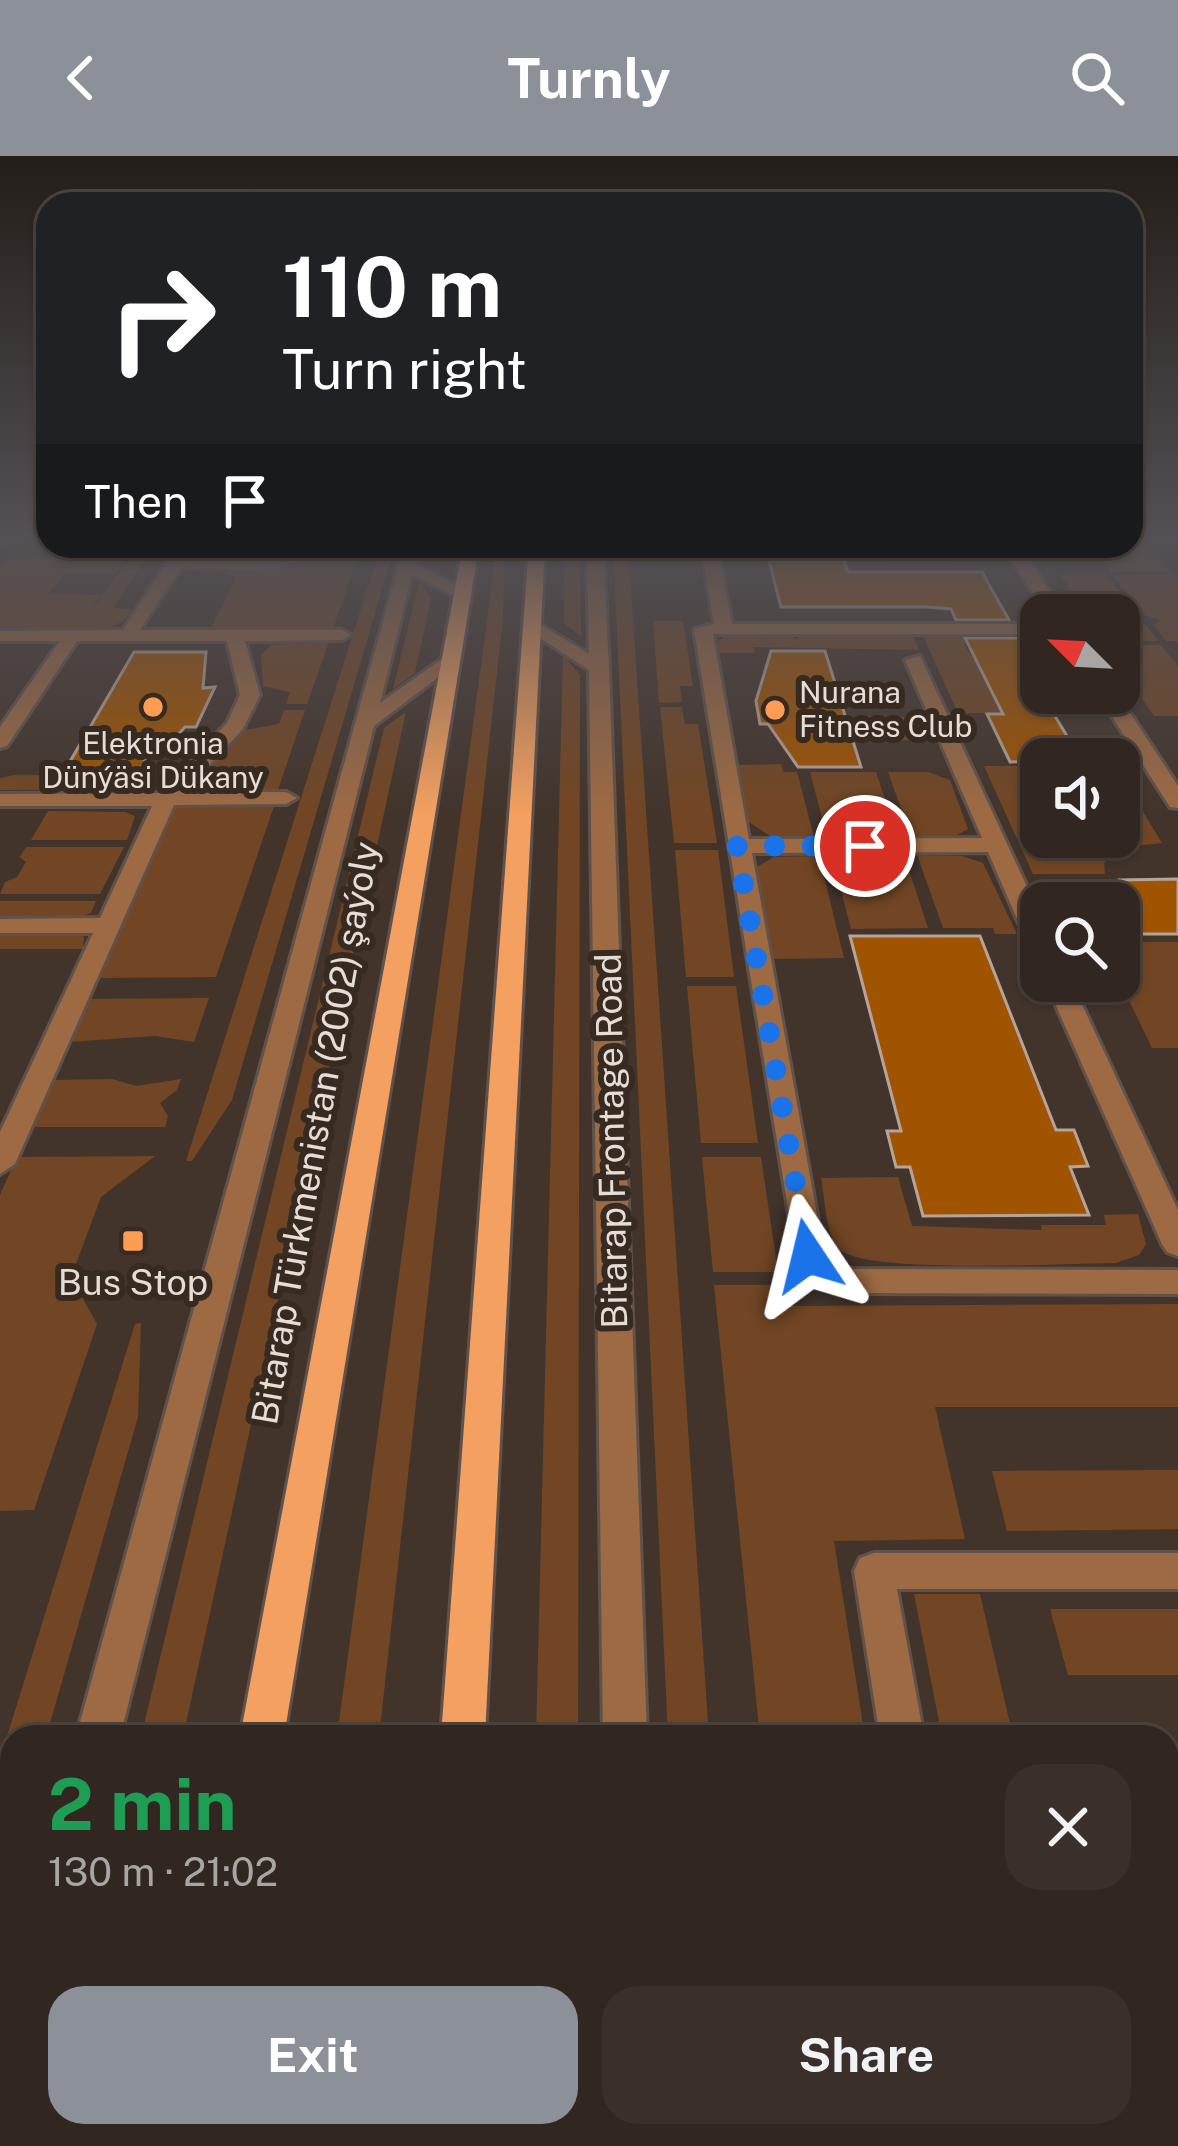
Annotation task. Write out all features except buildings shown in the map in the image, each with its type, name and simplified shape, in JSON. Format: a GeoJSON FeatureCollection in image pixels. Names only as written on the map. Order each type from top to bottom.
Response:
{"type":"FeatureCollection","features":[{"type":"Feature","properties":{"kind":"main road","name":"Bitarap Türkmenistan (2002) şaýoly"},"geometry":{"type":"LineString","coordinates":[[264,1725],[456,627]]}},
{"type":"Feature","properties":{"kind":"main road"},"geometry":{"type":"LineString","coordinates":[[464,1725],[535,629]]}},
{"type":"Feature","properties":{"kind":"street"},"geometry":{"type":"LineString","coordinates":[[128,636],[134,627]]}},
{"type":"Feature","properties":{"kind":"street"},"geometry":{"type":"LineString","coordinates":[[101,1725],[390,627]]}},
{"type":"Feature","properties":{"kind":"street","name":"Bitarap Frontage Road"},"geometry":{"type":"LineString","coordinates":[[598,627],[625,1725]]}},
{"type":"Feature","properties":{"kind":"street"},"geometry":{"type":"LineString","coordinates":[[1020,629],[703,628],[812,1266],[820,1274],[852,1282],[1178,1282]]}},
{"type":"Feature","properties":{"kind":"street"},"geometry":{"type":"LineString","coordinates":[[535,629],[600,669]]}},
{"type":"Feature","properties":{"kind":"street"},"geometry":{"type":"LineString","coordinates":[[0,636],[342,635]]}},
{"type":"Feature","properties":{"kind":"street"},"geometry":{"type":"LineString","coordinates":[[0,742],[72,636]]}},
{"type":"Feature","properties":{"kind":"street"},"geometry":{"type":"LineString","coordinates":[[0,1164],[166,799],[236,725],[250,695],[235,636]]}},
{"type":"Feature","properties":{"kind":"street"},"geometry":{"type":"LineString","coordinates":[[914,660],[1020,898]]}},
{"type":"Feature","properties":{"kind":"street"},"geometry":{"type":"LineString","coordinates":[[363,725],[448,663]]}},
{"type":"Feature","properties":{"kind":"street"},"geometry":{"type":"LineString","coordinates":[[1121,714],[1178,802]]}},
{"type":"Feature","properties":{"kind":"street"},"geometry":{"type":"LineString","coordinates":[[0,800],[286,798]]}},
{"type":"Feature","properties":{"kind":"street"},"geometry":{"type":"LineString","coordinates":[[737,846],[996,845]]}},
{"type":"Feature","properties":{"kind":"street"},"geometry":{"type":"LineString","coordinates":[[0,926],[108,925]]}},
{"type":"Feature","properties":{"kind":"street"},"geometry":{"type":"LineString","coordinates":[[1068,1002],[1178,1244]]}},
{"type":"Feature","properties":{"kind":"street"},"geometry":{"type":"LineString","coordinates":[[900,1725],[874,1570],[1178,1571]]}},
{"type":"Feature","properties":{"kind":"shaded area"},"geometry":{"type":"Polygon","coordinates":[[[0,627],[111,627],[108,628],[0,627]]]}},
{"type":"Feature","properties":{"kind":"shaded area"},"geometry":{"type":"Polygon","coordinates":[[[212,627],[333,627],[333,628],[212,627]]]}},
{"type":"Feature","properties":{"kind":"shaded area"},"geometry":{"type":"Polygon","coordinates":[[[355,627],[371,627],[232,1100],[192,1161],[186,1161],[355,627]]]}},
{"type":"Feature","properties":{"kind":"shaded area"},"geometry":{"type":"Polygon","coordinates":[[[408,627],[425,627],[415,673],[393,689],[408,627]]]}},
{"type":"Feature","properties":{"kind":"shaded area"},"geometry":{"type":"Polygon","coordinates":[[[486,627],[502,627],[380,1725],[339,1725],[486,627]]]}},
{"type":"Feature","properties":{"kind":"shaded area"},"geometry":{"type":"Polygon","coordinates":[[[617,627],[633,627],[708,1725],[667,1725],[617,627]]]}},
{"type":"Feature","properties":{"kind":"shaded area"},"geometry":{"type":"Polygon","coordinates":[[[653,627],[684,627],[693,686],[680,686],[682,702],[659,703],[653,627]]]}},
{"type":"Feature","properties":{"kind":"shaded area"},"geometry":{"type":"Polygon","coordinates":[[[1140,627],[1147,627],[1158,641],[1140,641],[1140,627]]]}},
{"type":"Feature","properties":{"kind":"shaded area"},"geometry":{"type":"Polygon","coordinates":[[[1155,627],[1178,627],[1178,641],[1166,641],[1155,627]]]}},
{"type":"Feature","properties":{"kind":"shaded area"},"geometry":{"type":"Polygon","coordinates":[[[786,634],[798,639],[798,634],[912,634],[919,650],[754,647],[755,653],[719,653],[716,642],[728,635],[786,634]]]}},
{"type":"Feature","properties":{"kind":"shaded area"},"geometry":{"type":"Polygon","coordinates":[[[922,634],[1020,636],[1020,643],[964,644],[971,656],[1020,658],[1020,713],[958,713],[922,634]]]}},
{"type":"Feature","properties":{"kind":"shaded area"},"geometry":{"type":"Polygon","coordinates":[[[329,642],[307,704],[286,704],[290,692],[263,686],[261,655],[271,645],[329,642]]]}},
{"type":"Feature","properties":{"kind":"shaded area"},"geometry":{"type":"Polygon","coordinates":[[[1140,645],[1161,645],[1178,666],[1178,716],[1154,716],[1140,696],[1140,645]]]}},
{"type":"Feature","properties":{"kind":"shaded area"},"geometry":{"type":"Polygon","coordinates":[[[563,655],[580,675],[578,1725],[536,1725],[563,655]]]}},
{"type":"Feature","properties":{"kind":"shaded area"},"geometry":{"type":"Polygon","coordinates":[[[660,707],[682,707],[685,724],[698,724],[717,843],[674,843],[660,707]]]}},
{"type":"Feature","properties":{"kind":"shaded area"},"geometry":{"type":"Polygon","coordinates":[[[284,710],[305,710],[278,790],[192,790],[245,730],[279,724],[284,710]]]}},
{"type":"Feature","properties":{"kind":"shaded area"},"geometry":{"type":"Polygon","coordinates":[[[406,712],[186,1725],[144,1725],[384,728],[406,712]]]}},
{"type":"Feature","properties":{"kind":"shaded area"},"geometry":{"type":"Polygon","coordinates":[[[868,716],[910,717],[928,723],[932,733],[919,740],[877,741],[868,716]]]}},
{"type":"Feature","properties":{"kind":"shaded area"},"geometry":{"type":"Polygon","coordinates":[[[781,764],[783,772],[797,772],[814,837],[770,836],[746,820],[736,765],[781,764]]]}},
{"type":"Feature","properties":{"kind":"shaded area"},"geometry":{"type":"Polygon","coordinates":[[[984,766],[1020,766],[1020,845],[984,766]]]}},
{"type":"Feature","properties":{"kind":"shaded area"},"geometry":{"type":"Polygon","coordinates":[[[810,772],[876,772],[897,836],[827,837],[810,772]]]}},
{"type":"Feature","properties":{"kind":"shaded area"},"geometry":{"type":"Polygon","coordinates":[[[888,772],[928,772],[950,780],[968,829],[957,835],[911,836],[888,772]]]}},
{"type":"Feature","properties":{"kind":"shaded area"},"geometry":{"type":"Polygon","coordinates":[[[153,775],[149,782],[130,790],[0,790],[0,778],[153,775]]]}},
{"type":"Feature","properties":{"kind":"shaded area"},"geometry":{"type":"Polygon","coordinates":[[[175,806],[274,806],[216,977],[98,978],[175,806]]]}},
{"type":"Feature","properties":{"kind":"shaded area"},"geometry":{"type":"Polygon","coordinates":[[[1140,807],[1162,843],[1140,845],[1140,807]]]}},
{"type":"Feature","properties":{"kind":"shaded area"},"geometry":{"type":"Polygon","coordinates":[[[48,811],[135,816],[127,840],[31,840],[48,811]]]}},
{"type":"Feature","properties":{"kind":"shaded area"},"geometry":{"type":"Polygon","coordinates":[[[26,847],[124,847],[100,894],[0,894],[5,882],[17,877],[26,862],[20,857],[26,847]]]}},
{"type":"Feature","properties":{"kind":"shaded area"},"geometry":{"type":"Polygon","coordinates":[[[675,850],[718,850],[734,977],[686,977],[675,850]]]}},
{"type":"Feature","properties":{"kind":"shaded area"},"geometry":{"type":"Polygon","coordinates":[[[904,855],[928,928],[851,929],[832,856],[904,855]]]}},
{"type":"Feature","properties":{"kind":"shaded area"},"geometry":{"type":"Polygon","coordinates":[[[917,855],[962,856],[983,863],[1017,934],[995,934],[993,928],[943,928],[917,855]]]}},
{"type":"Feature","properties":{"kind":"shaded area"},"geometry":{"type":"Polygon","coordinates":[[[819,856],[844,958],[771,959],[755,868],[774,857],[819,856]]]}},
{"type":"Feature","properties":{"kind":"shaded area"},"geometry":{"type":"Polygon","coordinates":[[[1026,858],[1110,858],[1104,863],[1105,874],[1033,874],[1026,858]]]}},
{"type":"Feature","properties":{"kind":"shaded area"},"geometry":{"type":"Polygon","coordinates":[[[0,901],[96,901],[91,913],[72,919],[0,918],[0,901]]]}},
{"type":"Feature","properties":{"kind":"shaded area"},"geometry":{"type":"Polygon","coordinates":[[[0,931],[73,931],[84,937],[83,949],[0,949],[0,931]]]}},
{"type":"Feature","properties":{"kind":"shaded area"},"geometry":{"type":"Polygon","coordinates":[[[1140,942],[1178,942],[1178,1048],[1152,1048],[1130,1002],[1140,1002],[1140,942]]]}},
{"type":"Feature","properties":{"kind":"shaded area"},"geometry":{"type":"Polygon","coordinates":[[[687,986],[736,986],[758,1143],[701,1143],[687,986]]]}},
{"type":"Feature","properties":{"kind":"shaded area"},"geometry":{"type":"Polygon","coordinates":[[[209,998],[194,1042],[155,1036],[69,1042],[88,999],[209,998]]]}},
{"type":"Feature","properties":{"kind":"shaded area"},"geometry":{"type":"Polygon","coordinates":[[[112,1079],[136,1086],[181,1079],[177,1090],[160,1103],[168,1116],[165,1127],[30,1127],[51,1080],[112,1079]]]}},
{"type":"Feature","properties":{"kind":"shaded area"},"geometry":{"type":"Polygon","coordinates":[[[155,1156],[101,1197],[71,1277],[97,1324],[34,1510],[0,1511],[0,1195],[17,1157],[155,1156]]]}},
{"type":"Feature","properties":{"kind":"shaded area"},"geometry":{"type":"Polygon","coordinates":[[[702,1157],[761,1157],[778,1272],[713,1272],[702,1157]]]}},
{"type":"Feature","properties":{"kind":"shaded area"},"geometry":{"type":"Polygon","coordinates":[[[898,1177],[912,1226],[1042,1230],[1041,1225],[1106,1225],[1104,1215],[1138,1214],[1146,1244],[1139,1255],[1116,1263],[1015,1265],[886,1262],[839,1249],[828,1225],[821,1178],[898,1177]]]}},
{"type":"Feature","properties":{"kind":"shaded area"},"geometry":{"type":"Polygon","coordinates":[[[714,1285],[779,1285],[783,1306],[1178,1304],[1178,1407],[935,1407],[965,1539],[834,1541],[863,1725],[759,1725],[714,1285]]]}},
{"type":"Feature","properties":{"kind":"shaded area"},"geometry":{"type":"Polygon","coordinates":[[[141,1323],[138,1417],[49,1725],[11,1725],[135,1324],[141,1323]]]}},
{"type":"Feature","properties":{"kind":"shaded area"},"geometry":{"type":"Polygon","coordinates":[[[1178,1470],[1178,1529],[1007,1531],[992,1471],[1178,1470]]]}},
{"type":"Feature","properties":{"kind":"shaded area"},"geometry":{"type":"Polygon","coordinates":[[[914,1594],[980,1594],[1010,1725],[940,1725],[914,1594]]]}},
{"type":"Feature","properties":{"kind":"shaded area"},"geometry":{"type":"Polygon","coordinates":[[[1050,1609],[1178,1609],[1178,1675],[1068,1675],[1050,1609]]]}},
{"type":"Feature","properties":{"kind":"place","name":"Elektronia Dünýäsi Dükany"},"geometry":{"type":"Point","coordinates":[153,707]}},
{"type":"Feature","properties":{"kind":"place","name":"Nurana Fitness Club"},"geometry":{"type":"Point","coordinates":[775,710]}},
{"type":"Feature","properties":{"kind":"place","name":"Bus Stop"},"geometry":{"type":"Point","coordinates":[133,1241]}},
{"type":"Feature","properties":{"kind":"route"},"geometry":{"type":"LineString","coordinates":[[808,1256],[737,846],[865,846]]}}]}
